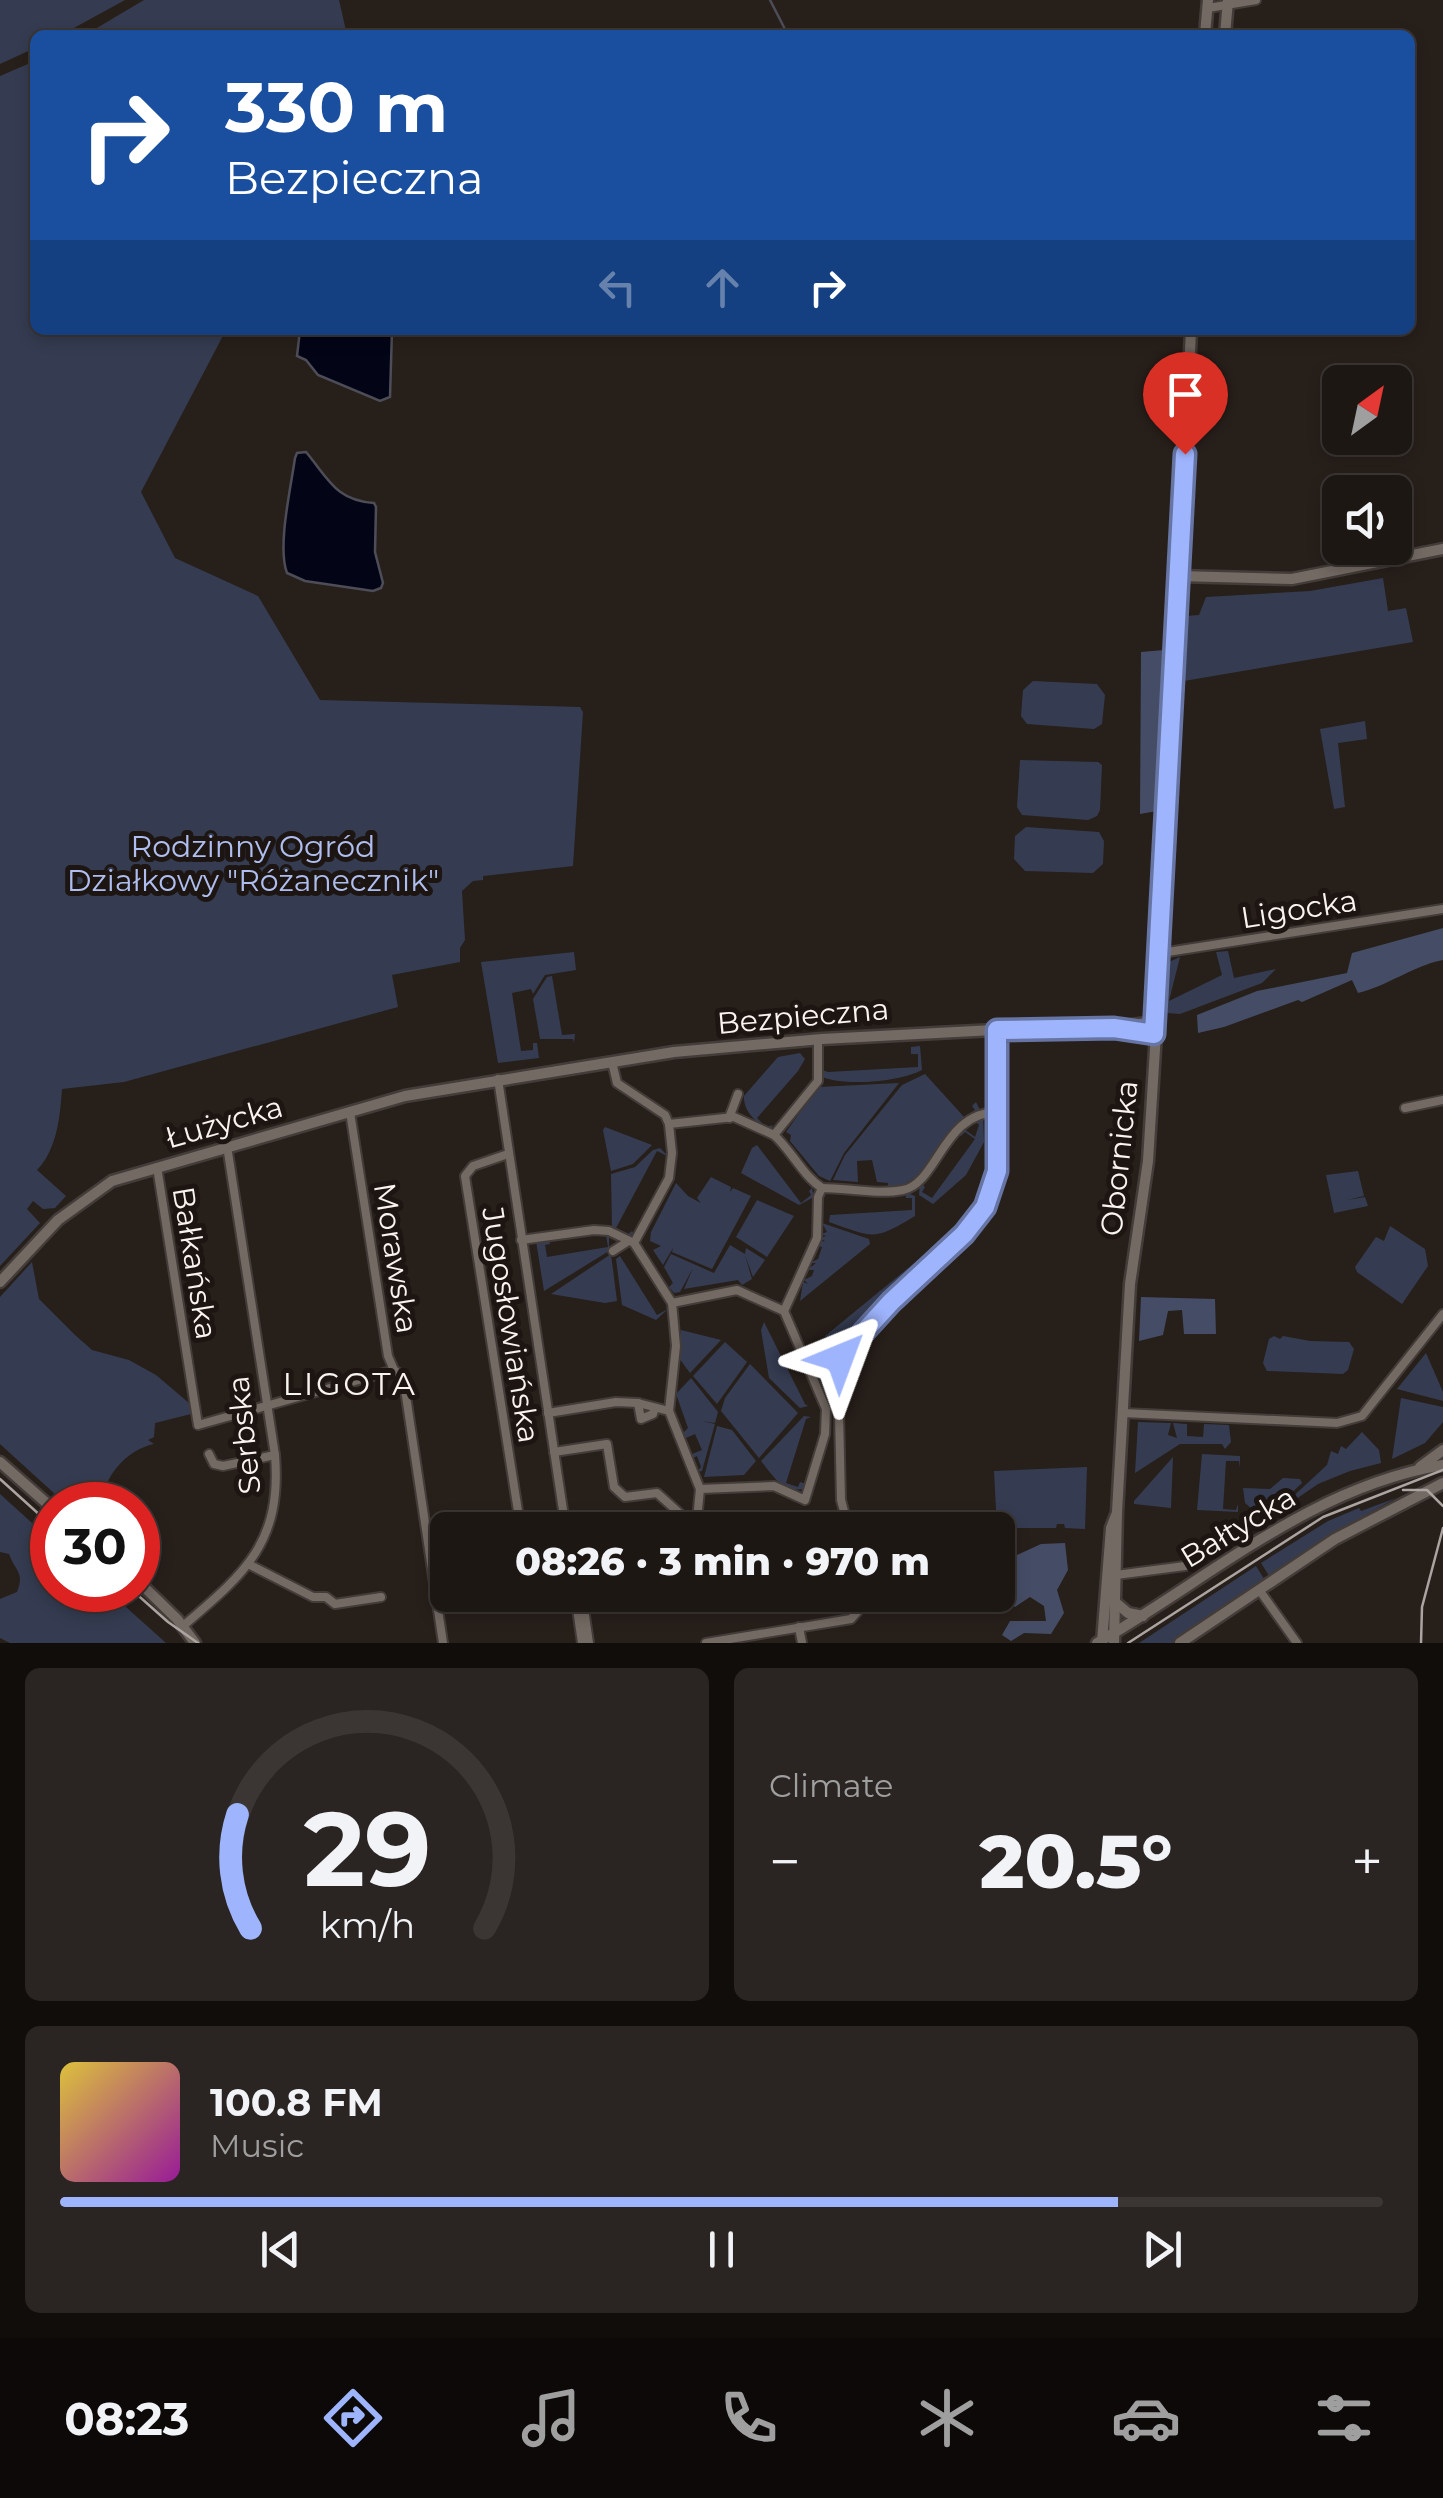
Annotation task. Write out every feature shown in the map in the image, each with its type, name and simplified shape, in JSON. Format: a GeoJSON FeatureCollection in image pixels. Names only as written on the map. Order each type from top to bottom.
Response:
{"type":"FeatureCollection","features":[{"type":"Feature","properties":{"kind":"main road"},"geometry":{"type":"LineString","coordinates":[[1225,30],[1228,3]]}},
{"type":"Feature","properties":{"kind":"main road"},"geometry":{"type":"LineString","coordinates":[[1206,30],[1208,4]]}},
{"type":"Feature","properties":{"kind":"main road","name":"Obornicka"},"geometry":{"type":"LineString","coordinates":[[1106,1641],[1115,1602],[1131,1270],[1148,1161],[1191,335]]}},
{"type":"Feature","properties":{"kind":"main road"},"geometry":{"type":"LineString","coordinates":[[1179,576],[1292,579],[1443,549]]}},
{"type":"Feature","properties":{"kind":"main road","name":"Bezpieczna"},"geometry":{"type":"LineString","coordinates":[[498,1080],[674,1052],[818,1039],[997,1030],[1155,1028]]}},
{"type":"Feature","properties":{"kind":"main road","name":"Łużycka"},"geometry":{"type":"LineString","coordinates":[[0,1282],[70,1209],[112,1181],[435,1089],[498,1080]]}},
{"type":"Feature","properties":{"kind":"main road","name":"Bałtycka"},"geometry":{"type":"LineString","coordinates":[[1414,1470],[1443,1450]]}},
{"type":"Feature","properties":{"kind":"main road"},"geometry":{"type":"LineString","coordinates":[[0,1462],[30,1489]]}},
{"type":"Feature","properties":{"kind":"main road","name":"Bałtycka"},"geometry":{"type":"LineString","coordinates":[[1106,1641],[1285,1524],[1350,1493],[1414,1470],[1443,1466]]}},
{"type":"Feature","properties":{"kind":"main road","name":"Bałtycka"},"geometry":{"type":"LineString","coordinates":[[1180,1643],[1343,1534],[1443,1483]]}},
{"type":"Feature","properties":{"kind":"main road","name":"Obornicka"},"geometry":{"type":"LineString","coordinates":[[1106,1641],[1111,1528],[1117,1512]]}},
{"type":"Feature","properties":{"kind":"main road"},"geometry":{"type":"LineString","coordinates":[[1115,1602],[1128,1613],[1143,1616]]}},
{"type":"Feature","properties":{"kind":"main road"},"geometry":{"type":"LineString","coordinates":[[160,1603],[195,1643]]}},
{"type":"Feature","properties":{"kind":"street"},"geometry":{"type":"LineString","coordinates":[[1208,4],[1256,0]]}},
{"type":"Feature","properties":{"kind":"street","name":"Ligocka"},"geometry":{"type":"LineString","coordinates":[[1161,953],[1443,909]]}},
{"type":"Feature","properties":{"kind":"street"},"geometry":{"type":"LineString","coordinates":[[844,1512],[840,1358],[891,1302],[964,1234],[985,1207],[997,1171],[997,1030]]}},
{"type":"Feature","properties":{"kind":"street"},"geometry":{"type":"LineString","coordinates":[[774,1135],[818,1080],[818,1039]]}},
{"type":"Feature","properties":{"kind":"street"},"geometry":{"type":"LineString","coordinates":[[612,1062],[617,1083],[664,1115],[672,1153],[669,1178],[631,1242],[613,1251]]}},
{"type":"Feature","properties":{"kind":"street","name":"Jugosłowiańska"},"geometry":{"type":"LineString","coordinates":[[498,1080],[563,1512]]}},
{"type":"Feature","properties":{"kind":"street"},"geometry":{"type":"LineString","coordinates":[[729,1118],[738,1094]]}},
{"type":"Feature","properties":{"kind":"street"},"geometry":{"type":"LineString","coordinates":[[1405,1108],[1443,1100]]}},
{"type":"Feature","properties":{"kind":"street","name":"Morawska"},"geometry":{"type":"LineString","coordinates":[[350,1112],[388,1356],[394,1370],[403,1376],[443,1643]]}},
{"type":"Feature","properties":{"kind":"street"},"geometry":{"type":"LineString","coordinates":[[668,1124],[739,1118],[774,1135],[822,1188],[903,1190],[918,1181],[966,1122],[984,1112],[998,1112]]}},
{"type":"Feature","properties":{"kind":"street","name":"Serbska"},"geometry":{"type":"LineString","coordinates":[[183,1626],[250,1564],[272,1518],[277,1486],[227,1146]]}},
{"type":"Feature","properties":{"kind":"street","name":"Jugosłowiańska"},"geometry":{"type":"LineString","coordinates":[[508,1154],[473,1166],[465,1176],[518,1512]]}},
{"type":"Feature","properties":{"kind":"street","name":"Bałkańska"},"geometry":{"type":"LineString","coordinates":[[157,1167],[198,1425],[266,1407]]}},
{"type":"Feature","properties":{"kind":"street"},"geometry":{"type":"LineString","coordinates":[[784,1310],[817,1238],[818,1196],[822,1188]]}},
{"type":"Feature","properties":{"kind":"street"},"geometry":{"type":"LineString","coordinates":[[521,1240],[609,1231],[631,1242],[672,1303],[676,1346],[669,1410],[700,1489],[698,1512]]}},
{"type":"Feature","properties":{"kind":"street"},"geometry":{"type":"LineString","coordinates":[[672,1303],[738,1290],[784,1310],[826,1408],[826,1434],[805,1500],[774,1486],[700,1489]]}},
{"type":"Feature","properties":{"kind":"street"},"geometry":{"type":"LineString","coordinates":[[1123,1413],[1337,1424],[1358,1419],[1443,1314]]}},
{"type":"Feature","properties":{"kind":"street"},"geometry":{"type":"LineString","coordinates":[[266,1407],[394,1370]]}},
{"type":"Feature","properties":{"kind":"street"},"geometry":{"type":"LineString","coordinates":[[548,1412],[616,1402],[669,1410]]}},
{"type":"Feature","properties":{"kind":"street"},"geometry":{"type":"LineString","coordinates":[[638,1403],[641,1419],[653,1414],[655,1408]]}},
{"type":"Feature","properties":{"kind":"street"},"geometry":{"type":"LineString","coordinates":[[554,1452],[607,1444],[614,1487],[625,1496],[658,1493],[678,1512]]}},
{"type":"Feature","properties":{"kind":"street"},"geometry":{"type":"LineString","coordinates":[[209,1454],[214,1464],[223,1466],[274,1455]]}},
{"type":"Feature","properties":{"kind":"street"},"geometry":{"type":"LineString","coordinates":[[250,1564],[334,1604],[381,1597]]}},
{"type":"Feature","properties":{"kind":"street"},"geometry":{"type":"LineString","coordinates":[[1116,1575],[1185,1566]]}},
{"type":"Feature","properties":{"kind":"street"},"geometry":{"type":"LineString","coordinates":[[1260,1591],[1297,1643]]}},
{"type":"Feature","properties":{"kind":"street"},"geometry":{"type":"LineString","coordinates":[[581,1612],[586,1643]]}},
{"type":"Feature","properties":{"kind":"street"},"geometry":{"type":"LineString","coordinates":[[706,1643],[855,1618],[856,1612]]}},
{"type":"Feature","properties":{"kind":"street"},"geometry":{"type":"LineString","coordinates":[[800,1628],[802,1643]]}},
{"type":"Feature","properties":{"kind":"green space"},"geometry":{"type":"Polygon","coordinates":[[[0,0],[125,0],[70,30],[30,30],[30,50],[0,64],[0,0]]]}},
{"type":"Feature","properties":{"kind":"green space"},"geometry":{"type":"Polygon","coordinates":[[[144,0],[339,0],[346,30],[93,30],[144,0]]]}},
{"type":"Feature","properties":{"kind":"green space","name":"Rodzinny Ogród Działkowy \"Różanecznik\""},"geometry":{"type":"Polygon","coordinates":[[[30,63],[30,335],[223,335],[141,492],[175,558],[258,596],[320,700],[580,707],[583,712],[573,866],[483,876],[483,880],[473,881],[462,891],[465,940],[460,948],[460,962],[392,975],[398,1007],[124,1082],[62,1089],[53,1143],[37,1170],[66,1196],[55,1208],[43,1209],[33,1201],[27,1209],[40,1223],[0,1266],[0,76],[30,63]]]}},
{"type":"Feature","properties":{"kind":"green space"},"geometry":{"type":"Polygon","coordinates":[[[1383,578],[1388,611],[1406,608],[1413,642],[1184,681],[1186,616],[1199,615],[1206,597],[1310,591],[1383,578]]]}},
{"type":"Feature","properties":{"kind":"green space"},"geometry":{"type":"Polygon","coordinates":[[[1033,681],[1097,684],[1105,695],[1102,724],[1094,729],[1027,724],[1021,716],[1023,690],[1033,681]]]}},
{"type":"Feature","properties":{"kind":"green space"},"geometry":{"type":"Polygon","coordinates":[[[1365,721],[1367,739],[1338,743],[1345,807],[1334,809],[1320,729],[1365,721]]]}},
{"type":"Feature","properties":{"kind":"green space"},"geometry":{"type":"Polygon","coordinates":[[[1020,760],[1098,762],[1102,765],[1097,816],[1088,820],[1022,815],[1017,807],[1020,760]]]}},
{"type":"Feature","properties":{"kind":"green space"},"geometry":{"type":"Polygon","coordinates":[[[1026,827],[1099,832],[1104,841],[1103,864],[1093,873],[1025,871],[1014,859],[1015,836],[1026,827]]]}},
{"type":"Feature","properties":{"kind":"green space"},"geometry":{"type":"Polygon","coordinates":[[[1228,951],[1234,978],[1276,969],[1262,983],[1180,1014],[1167,1013],[1169,962],[1180,957],[1169,1001],[1222,975],[1216,952],[1228,951]]]}},
{"type":"Feature","properties":{"kind":"green space"},"geometry":{"type":"Polygon","coordinates":[[[574,952],[576,970],[545,975],[533,994],[531,989],[512,993],[521,1051],[533,1050],[533,1043],[537,1043],[539,1058],[498,1063],[481,962],[574,952]]]}},
{"type":"Feature","properties":{"kind":"green space"},"geometry":{"type":"Polygon","coordinates":[[[552,976],[562,1035],[575,1034],[574,1043],[573,1039],[540,1039],[533,999],[547,977],[552,976]]]}},
{"type":"Feature","properties":{"kind":"green space"},"geometry":{"type":"Polygon","coordinates":[[[920,1046],[922,1070],[912,1074],[857,1082],[820,1076],[822,1070],[918,1067],[918,1054],[911,1054],[911,1047],[920,1046]]]}},
{"type":"Feature","properties":{"kind":"green space"},"geometry":{"type":"Polygon","coordinates":[[[800,1053],[805,1059],[798,1071],[757,1118],[766,1127],[773,1125],[770,1130],[752,1117],[744,1096],[778,1057],[800,1053]]]}},
{"type":"Feature","properties":{"kind":"green space"},"geometry":{"type":"Polygon","coordinates":[[[925,1074],[965,1118],[975,1110],[972,1106],[976,1102],[980,1110],[953,1130],[919,1174],[900,1186],[888,1188],[888,1183],[877,1182],[872,1160],[857,1161],[858,1182],[833,1180],[845,1155],[902,1085],[925,1074]]]}},
{"type":"Feature","properties":{"kind":"green space"},"geometry":{"type":"Polygon","coordinates":[[[899,1083],[844,1153],[830,1181],[819,1176],[790,1141],[791,1135],[786,1132],[818,1087],[899,1083]]]}},
{"type":"Feature","properties":{"kind":"green space"},"geometry":{"type":"Polygon","coordinates":[[[983,1116],[984,1142],[966,1175],[933,1204],[919,1195],[920,1182],[925,1187],[922,1192],[932,1198],[975,1139],[965,1132],[961,1136],[957,1133],[963,1128],[975,1137],[979,1125],[974,1120],[983,1116]]]}},
{"type":"Feature","properties":{"kind":"green space"},"geometry":{"type":"Polygon","coordinates":[[[605,1127],[652,1145],[633,1164],[611,1171],[605,1127]]]}},
{"type":"Feature","properties":{"kind":"green space"},"geometry":{"type":"Polygon","coordinates":[[[757,1145],[801,1203],[811,1195],[812,1188],[814,1197],[799,1205],[741,1173],[757,1145]]]}},
{"type":"Feature","properties":{"kind":"green space"},"geometry":{"type":"Polygon","coordinates":[[[660,1148],[669,1157],[657,1151],[616,1228],[627,1235],[632,1231],[629,1237],[612,1227],[611,1174],[635,1167],[660,1148]]]}},
{"type":"Feature","properties":{"kind":"green space"},"geometry":{"type":"Polygon","coordinates":[[[1358,1171],[1364,1196],[1347,1200],[1365,1197],[1368,1206],[1334,1213],[1326,1175],[1358,1171]]]}},
{"type":"Feature","properties":{"kind":"green space"},"geometry":{"type":"Polygon","coordinates":[[[711,1177],[731,1187],[730,1192],[733,1188],[751,1196],[712,1269],[672,1252],[673,1248],[663,1265],[653,1250],[661,1246],[650,1241],[651,1232],[676,1183],[701,1203],[697,1198],[711,1177]]]}},
{"type":"Feature","properties":{"kind":"green space"},"geometry":{"type":"Polygon","coordinates":[[[905,1192],[915,1196],[915,1216],[891,1230],[865,1234],[829,1222],[830,1215],[912,1210],[912,1198],[906,1198],[905,1192]]]}},
{"type":"Feature","properties":{"kind":"green space"},"geometry":{"type":"Polygon","coordinates":[[[757,1200],[794,1216],[767,1257],[736,1237],[757,1200]]]}},
{"type":"Feature","properties":{"kind":"green space"},"geometry":{"type":"Polygon","coordinates":[[[822,1223],[869,1239],[870,1244],[800,1301],[803,1282],[808,1284],[804,1280],[814,1270],[807,1270],[816,1263],[810,1263],[818,1259],[822,1247],[817,1246],[818,1242],[825,1241],[819,1238],[827,1232],[822,1223]]]}},
{"type":"Feature","properties":{"kind":"green space"},"geometry":{"type":"Polygon","coordinates":[[[1390,1226],[1425,1249],[1428,1266],[1402,1304],[1355,1267],[1376,1237],[1384,1241],[1390,1226]]]}},
{"type":"Feature","properties":{"kind":"green space"},"geometry":{"type":"Polygon","coordinates":[[[597,1233],[609,1235],[609,1251],[544,1291],[536,1241],[549,1239],[550,1244],[545,1245],[547,1257],[608,1247],[606,1235],[597,1233]]]}},
{"type":"Feature","properties":{"kind":"green space"},"geometry":{"type":"Polygon","coordinates":[[[730,1245],[745,1254],[746,1248],[765,1260],[753,1277],[745,1255],[752,1279],[742,1285],[738,1280],[684,1289],[693,1268],[680,1292],[674,1293],[669,1287],[673,1283],[664,1267],[671,1254],[714,1273],[730,1245]]]}},
{"type":"Feature","properties":{"kind":"green space"},"geometry":{"type":"Polygon","coordinates":[[[935,1246],[943,1250],[877,1308],[868,1325],[863,1319],[847,1334],[830,1340],[825,1336],[935,1246]]]}},
{"type":"Feature","properties":{"kind":"green space"},"geometry":{"type":"Polygon","coordinates":[[[611,1254],[617,1301],[605,1303],[551,1294],[611,1254]]]}},
{"type":"Feature","properties":{"kind":"green space"},"geometry":{"type":"Polygon","coordinates":[[[620,1256],[657,1315],[668,1309],[656,1320],[622,1305],[616,1259],[620,1256]]]}},
{"type":"Feature","properties":{"kind":"green space"},"geometry":{"type":"Polygon","coordinates":[[[32,1262],[39,1299],[75,1335],[92,1350],[129,1360],[156,1375],[189,1403],[191,1414],[155,1423],[154,1437],[148,1440],[154,1444],[126,1458],[108,1482],[42,1482],[0,1444],[0,1297],[32,1262]]]}},
{"type":"Feature","properties":{"kind":"green space"},"geometry":{"type":"Polygon","coordinates":[[[764,1322],[808,1406],[800,1408],[769,1378],[761,1330],[764,1322]]]}},
{"type":"Feature","properties":{"kind":"green space"},"geometry":{"type":"Polygon","coordinates":[[[681,1330],[721,1340],[690,1373],[679,1358],[681,1330]]]}},
{"type":"Feature","properties":{"kind":"green space"},"geometry":{"type":"Polygon","coordinates":[[[1274,1336],[1349,1342],[1354,1349],[1348,1370],[1343,1374],[1267,1371],[1263,1363],[1269,1339],[1274,1336]]]}},
{"type":"Feature","properties":{"kind":"green space"},"geometry":{"type":"Polygon","coordinates":[[[725,1342],[747,1362],[717,1404],[693,1376],[725,1342]]]}},
{"type":"Feature","properties":{"kind":"green space"},"geometry":{"type":"Polygon","coordinates":[[[1426,1353],[1443,1392],[1443,1401],[1397,1389],[1426,1353]]]}},
{"type":"Feature","properties":{"kind":"green space"},"geometry":{"type":"Polygon","coordinates":[[[750,1364],[798,1413],[759,1458],[721,1411],[725,1398],[750,1364]]]}},
{"type":"Feature","properties":{"kind":"green space"},"geometry":{"type":"Polygon","coordinates":[[[691,1378],[718,1412],[715,1423],[702,1421],[715,1424],[702,1471],[697,1472],[701,1467],[692,1454],[702,1450],[695,1434],[686,1438],[683,1433],[688,1428],[676,1394],[691,1378]]]}},
{"type":"Feature","properties":{"kind":"green space"},"geometry":{"type":"Polygon","coordinates":[[[1401,1398],[1443,1407],[1443,1422],[1425,1443],[1392,1459],[1401,1398]]]}},
{"type":"Feature","properties":{"kind":"green space"},"geometry":{"type":"Polygon","coordinates":[[[804,1416],[811,1417],[806,1419],[786,1483],[798,1487],[800,1482],[806,1484],[796,1490],[779,1482],[761,1461],[804,1416]]]}},
{"type":"Feature","properties":{"kind":"green space"},"geometry":{"type":"Polygon","coordinates":[[[1138,1422],[1171,1423],[1168,1435],[1177,1438],[1173,1423],[1187,1424],[1187,1436],[1203,1437],[1204,1424],[1229,1425],[1231,1442],[1225,1449],[1222,1444],[1180,1444],[1135,1473],[1138,1422]]]}},
{"type":"Feature","properties":{"kind":"green space"},"geometry":{"type":"Polygon","coordinates":[[[717,1426],[732,1430],[756,1461],[744,1475],[704,1477],[717,1426]]]}},
{"type":"Feature","properties":{"kind":"green space"},"geometry":{"type":"Polygon","coordinates":[[[1362,1432],[1379,1450],[1381,1463],[1318,1484],[1274,1514],[1327,1465],[1331,1451],[1338,1454],[1341,1446],[1346,1449],[1362,1432]]]}},
{"type":"Feature","properties":{"kind":"green space"},"geometry":{"type":"Polygon","coordinates":[[[1202,1454],[1240,1456],[1240,1468],[1239,1461],[1226,1461],[1223,1509],[1236,1510],[1238,1504],[1238,1512],[1197,1510],[1202,1454]]]}},
{"type":"Feature","properties":{"kind":"green space"},"geometry":{"type":"Polygon","coordinates":[[[1173,1457],[1171,1508],[1134,1504],[1134,1501],[1173,1457]]]}},
{"type":"Feature","properties":{"kind":"green space"},"geometry":{"type":"Polygon","coordinates":[[[1087,1467],[1085,1529],[1065,1528],[1064,1524],[1057,1524],[1056,1528],[1015,1528],[1015,1512],[996,1512],[994,1471],[1087,1467]]]}},
{"type":"Feature","properties":{"kind":"green space"},"geometry":{"type":"Polygon","coordinates":[[[1283,1478],[1300,1479],[1302,1483],[1264,1519],[1245,1503],[1243,1488],[1270,1489],[1283,1478]]]}},
{"type":"Feature","properties":{"kind":"green space"},"geometry":{"type":"Polygon","coordinates":[[[0,1494],[30,1521],[30,1612],[131,1612],[166,1643],[10,1643],[0,1638],[0,1599],[17,1592],[20,1580],[9,1554],[0,1552],[0,1494]]]}},
{"type":"Feature","properties":{"kind":"green space"},"geometry":{"type":"Polygon","coordinates":[[[1396,1498],[1325,1538],[1271,1579],[1261,1563],[1328,1521],[1396,1498]]]}},
{"type":"Feature","properties":{"kind":"green space"},"geometry":{"type":"Polygon","coordinates":[[[1256,1566],[1266,1582],[1172,1643],[1139,1643],[1256,1566]]]}},
{"type":"Feature","properties":{"kind":"shaded area"},"geometry":{"type":"Polygon","coordinates":[[[299,335],[392,335],[390,397],[380,401],[318,375],[306,360],[297,356],[299,335]]]}},
{"type":"Feature","properties":{"kind":"shaded area"},"geometry":{"type":"Polygon","coordinates":[[[306,452],[341,492],[374,503],[375,552],[381,588],[373,591],[305,581],[287,573],[283,548],[288,500],[295,458],[297,453],[306,452]]]}},
{"type":"Feature","properties":{"kind":"shaded area"},"geometry":{"type":"Polygon","coordinates":[[[1164,650],[1157,811],[1140,814],[1141,652],[1164,650]]]}},
{"type":"Feature","properties":{"kind":"shaded area"},"geometry":{"type":"Polygon","coordinates":[[[1443,928],[1443,960],[1369,990],[1358,993],[1352,980],[1302,1002],[1298,1000],[1198,1033],[1197,1015],[1257,991],[1347,973],[1352,953],[1443,928]]]}},
{"type":"Feature","properties":{"kind":"shaded area"},"geometry":{"type":"Polygon","coordinates":[[[1141,1297],[1215,1299],[1216,1334],[1184,1334],[1182,1310],[1168,1311],[1163,1335],[1139,1341],[1141,1297]]]}},
{"type":"Feature","properties":{"kind":"shaded area"},"geometry":{"type":"Polygon","coordinates":[[[1065,1543],[1068,1570],[1057,1590],[1064,1613],[1051,1634],[1024,1633],[1011,1641],[1002,1635],[1010,1621],[1046,1621],[1044,1606],[1030,1597],[1015,1607],[1015,1556],[1041,1544],[1065,1543]]]}},
{"type":"Feature","properties":{"kind":"waterway"},"geometry":{"type":"LineString","coordinates":[[770,0],[785,30]]}},
{"type":"Feature","properties":{"kind":"tram line"},"geometry":{"type":"LineString","coordinates":[[1128,1643],[1323,1517],[1443,1470]]}},
{"type":"Feature","properties":{"kind":"tram line"},"geometry":{"type":"LineString","coordinates":[[0,1479],[30,1506]]}},
{"type":"Feature","properties":{"kind":"tram line"},"geometry":{"type":"LineString","coordinates":[[1403,1490],[1427,1490],[1443,1506]]}},
{"type":"Feature","properties":{"kind":"tram line"},"geometry":{"type":"LineString","coordinates":[[1421,1643],[1422,1607],[1443,1528]]}},
{"type":"Feature","properties":{"kind":"tram line"},"geometry":{"type":"LineString","coordinates":[[157,1612],[198,1643]]}},
{"type":"Feature","properties":{"kind":"district","name":"LIGOTA"},"geometry":{"type":"Point","coordinates":[350,1383]}},
{"type":"Feature","properties":{"kind":"route"},"geometry":{"type":"LineString","coordinates":[[840,1358],[891,1302],[964,1234],[985,1207],[997,1171],[997,1030],[1114,1028],[1154,1034],[1185,454]]}}]}
